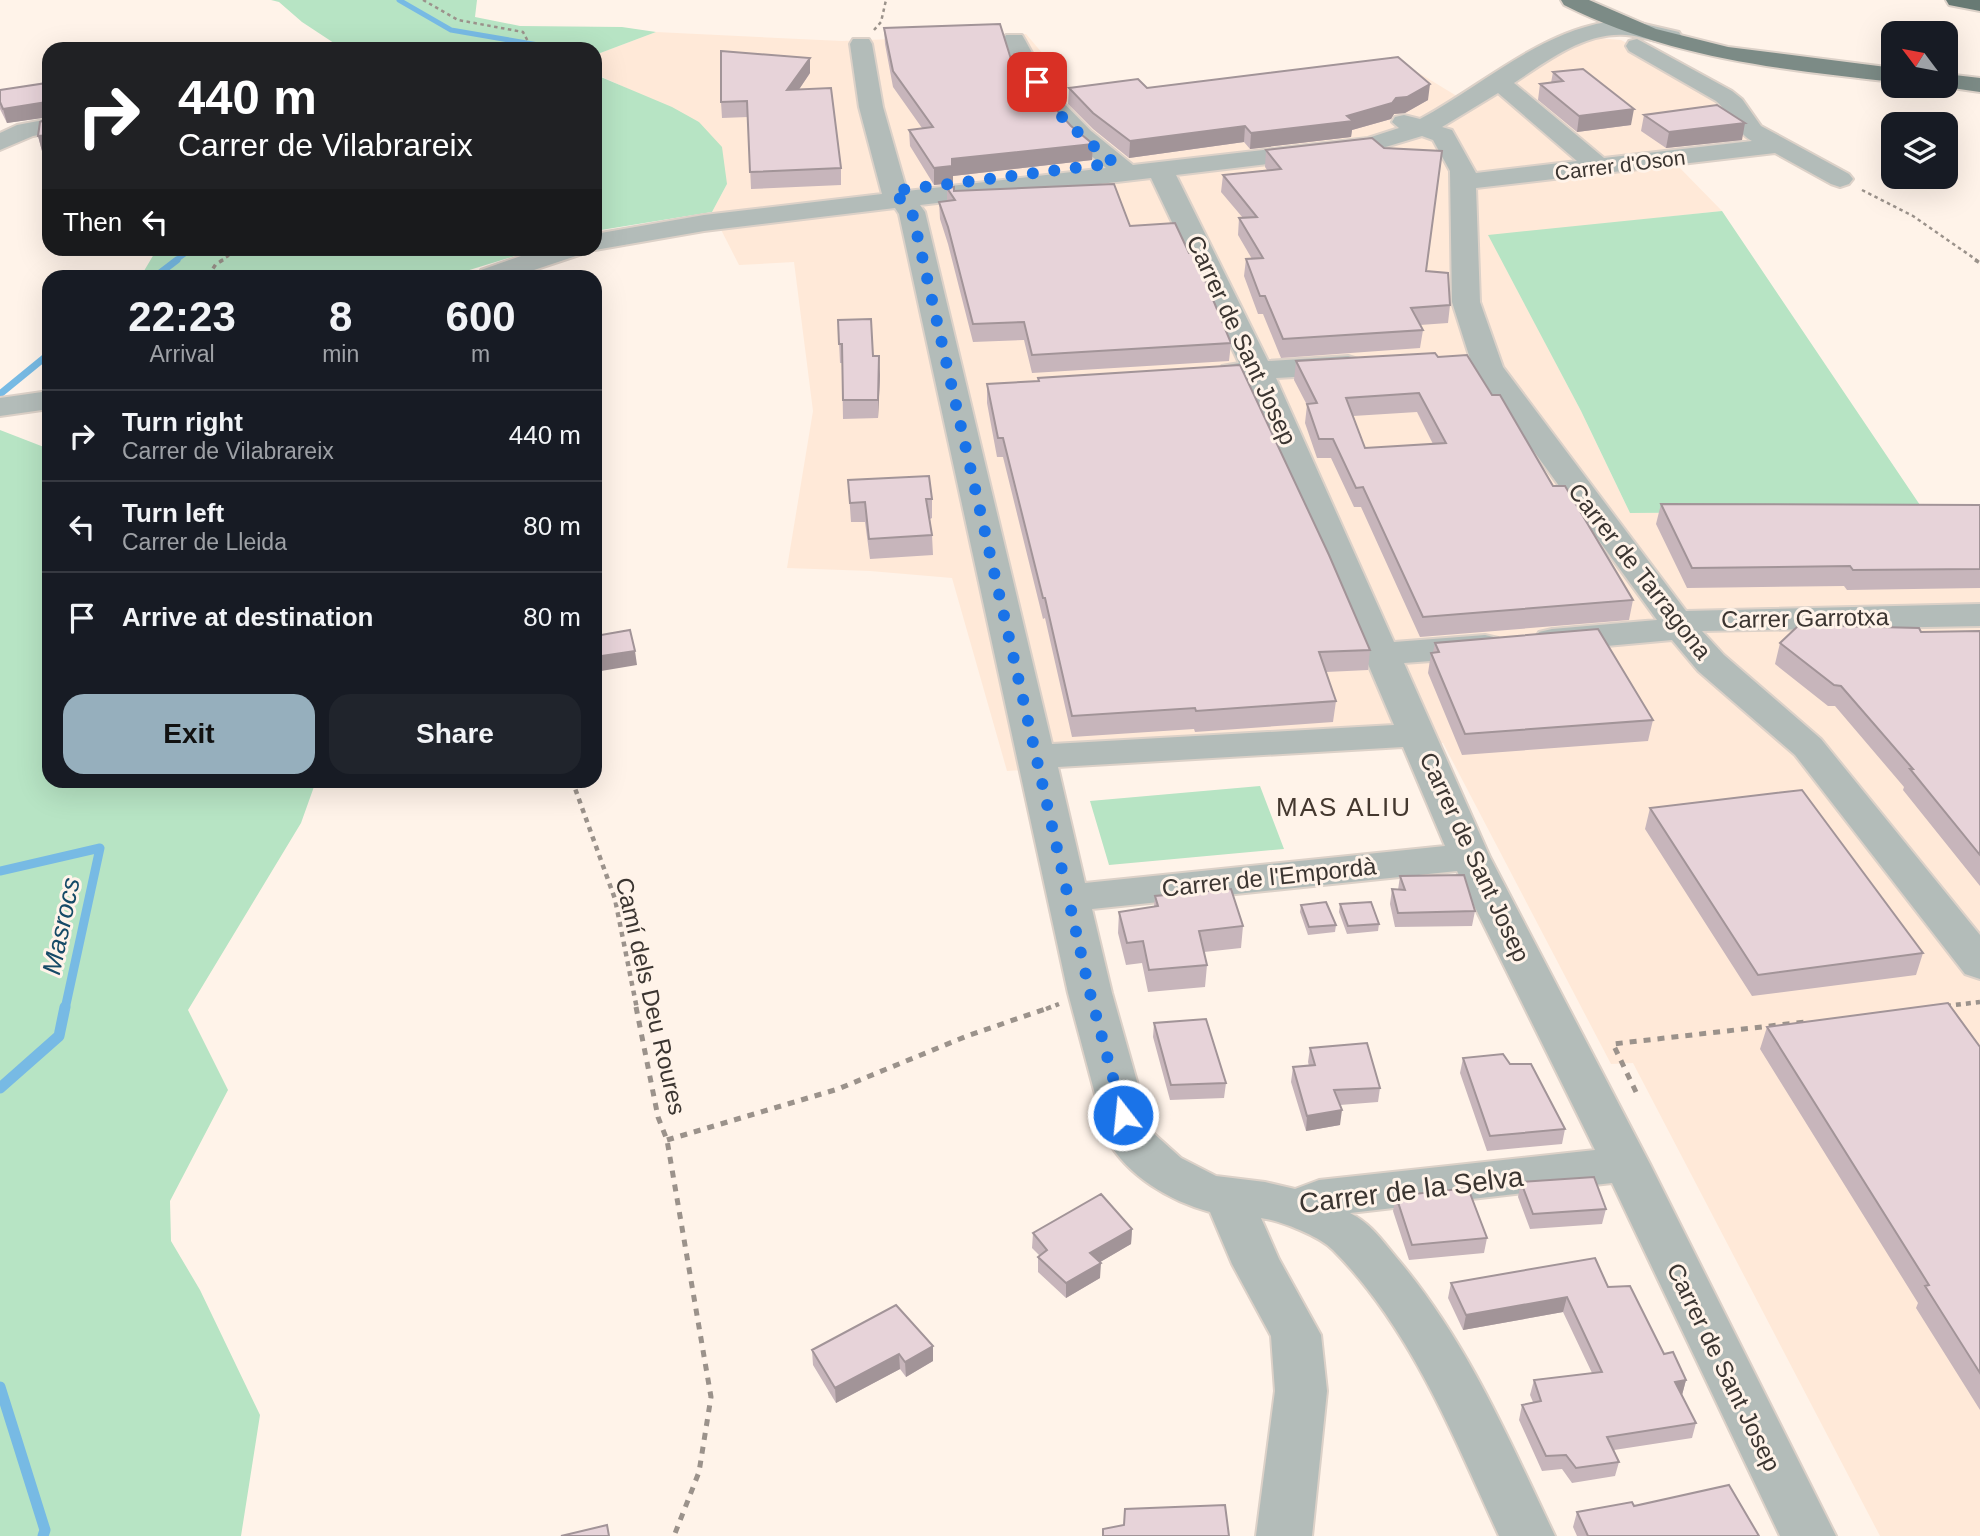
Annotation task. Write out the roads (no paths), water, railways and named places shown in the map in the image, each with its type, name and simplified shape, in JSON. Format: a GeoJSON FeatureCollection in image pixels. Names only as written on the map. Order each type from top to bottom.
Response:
{"type":"FeatureCollection","features":[{"type":"Feature","properties":{"kind":"highway"},"geometry":{"type":"LineString","coordinates":[[1957,0],[1980,4]]}},
{"type":"Feature","properties":{"kind":"main road"},"geometry":{"type":"LineString","coordinates":[[1572,0],[1636,38],[1695,46],[1772,62],[1881,73]]}},
{"type":"Feature","properties":{"kind":"main road"},"geometry":{"type":"LineString","coordinates":[[1589,0],[1656,28],[1745,51],[1834,68]]}},
{"type":"Feature","properties":{"kind":"main road"},"geometry":{"type":"LineString","coordinates":[[1958,82],[1980,85]]}},
{"type":"Feature","properties":{"kind":"street"},"geometry":{"type":"LineString","coordinates":[[602,242],[663,229],[1337,150],[1427,132],[1546,53],[1581,36],[1594,25],[1593,20],[1562,0]]}},
{"type":"Feature","properties":{"kind":"street"},"geometry":{"type":"LineString","coordinates":[[1581,36],[1636,38],[1745,51]]}},
{"type":"Feature","properties":{"kind":"street"},"geometry":{"type":"LineString","coordinates":[[1581,36],[1639,36],[1721,56],[1772,62]]}},
{"type":"Feature","properties":{"kind":"street"},"geometry":{"type":"LineString","coordinates":[[1636,38],[1734,104],[1752,131],[1775,146],[1840,179]]}},
{"type":"Feature","properties":{"kind":"street"},"geometry":{"type":"LineString","coordinates":[[1014,40],[1044,96],[1082,136],[1142,172],[1340,137],[1427,132]]}},
{"type":"Feature","properties":{"kind":"street"},"geometry":{"type":"LineString","coordinates":[[861,44],[871,107],[966,389],[1035,757],[1068,898]]}},
{"type":"Feature","properties":{"kind":"street"},"geometry":{"type":"LineString","coordinates":[[1500,83],[1600,167]]}},
{"type":"Feature","properties":{"kind":"street"},"geometry":{"type":"LineString","coordinates":[[1427,132],[1448,98],[1468,103]]}},
{"type":"Feature","properties":{"kind":"street"},"geometry":{"type":"LineString","coordinates":[[0,144],[26,130],[42,127]]}},
{"type":"Feature","properties":{"kind":"street"},"geometry":{"type":"LineString","coordinates":[[903,201],[1142,172],[1427,132]]}},
{"type":"Feature","properties":{"kind":"street","name":"Carrer de Tarragona"},"geometry":{"type":"LineString","coordinates":[[1427,132],[1463,171],[1470,357],[1488,368],[1681,629],[1710,663],[1808,747],[1980,964]]}},
{"type":"Feature","properties":{"kind":"street","name":"Carrer d'Oson"},"geometry":{"type":"LineString","coordinates":[[1464,182],[1775,146]]}},
{"type":"Feature","properties":{"kind":"street","name":"Carrer de Sant Josep"},"geometry":{"type":"LineString","coordinates":[[1142,172],[1258,371],[1470,858],[1626,1164],[1808,1536]]}},
{"type":"Feature","properties":{"kind":"street"},"geometry":{"type":"LineString","coordinates":[[508,270],[549,256]]}},
{"type":"Feature","properties":{"kind":"street"},"geometry":{"type":"LineString","coordinates":[[1203,374],[1377,363]]}},
{"type":"Feature","properties":{"kind":"street"},"geometry":{"type":"LineString","coordinates":[[0,407],[42,401]]}},
{"type":"Feature","properties":{"kind":"street","name":"Carrer Garrotxa"},"geometry":{"type":"LineString","coordinates":[[1383,654],[1681,629],[1694,620],[1980,615]]}},
{"type":"Feature","properties":{"kind":"street"},"geometry":{"type":"LineString","coordinates":[[1035,757],[1418,735]]}},
{"type":"Feature","properties":{"kind":"street","name":"Carrer de l'Empordà"},"geometry":{"type":"LineString","coordinates":[[1068,898],[1470,858]]}},
{"type":"Feature","properties":{"kind":"street","name":"Carrer de la Selva"},"geometry":{"type":"LineString","coordinates":[[1068,898],[1090,993],[1130,1139],[1164,1171],[1209,1193],[1265,1200],[1300,1209],[1319,1198],[1626,1164]]}},
{"type":"Feature","properties":{"kind":"street"},"geometry":{"type":"LineString","coordinates":[[1227,1196],[1257,1264],[1296,1335],[1301,1391],[1284,1536]]}},
{"type":"Feature","properties":{"kind":"street"},"geometry":{"type":"LineString","coordinates":[[1300,1209],[1349,1235],[1394,1289],[1449,1370],[1527,1536]]}},
{"type":"Feature","properties":{"kind":"waterway","name":"Masrocs"},"geometry":{"type":"LineString","coordinates":[[399,0],[451,30],[521,42]]}},
{"type":"Feature","properties":{"kind":"waterway","name":"Masrocs"},"geometry":{"type":"LineString","coordinates":[[175,261],[182,256]]}},
{"type":"Feature","properties":{"kind":"waterway","name":"Masrocs"},"geometry":{"type":"LineString","coordinates":[[164,270],[177,260]]}},
{"type":"Feature","properties":{"kind":"waterway","name":"Masrocs"},"geometry":{"type":"LineString","coordinates":[[0,394],[42,360]]}},
{"type":"Feature","properties":{"kind":"waterway","name":"Masrocs"},"geometry":{"type":"LineString","coordinates":[[0,871],[100,848],[65,1009]]}},
{"type":"Feature","properties":{"kind":"waterway","name":"Masrocs"},"geometry":{"type":"LineString","coordinates":[[0,1088],[59,1036],[65,1007]]}},
{"type":"Feature","properties":{"kind":"waterway","name":"Masrocs"},"geometry":{"type":"LineString","coordinates":[[0,1387],[45,1530],[43,1536]]}},
{"type":"Feature","properties":{"kind":"district","name":"MAS ALIU"},"geometry":{"type":"Point","coordinates":[1344,807]}}]}
